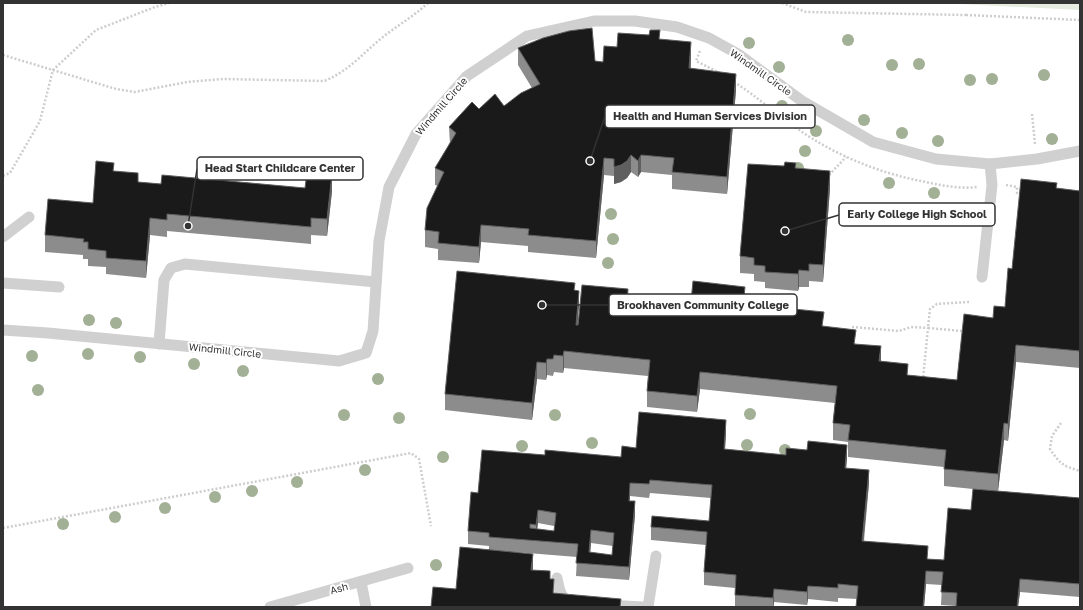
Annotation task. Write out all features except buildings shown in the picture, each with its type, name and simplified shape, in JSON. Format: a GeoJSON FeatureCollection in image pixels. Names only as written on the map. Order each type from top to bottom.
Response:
{"type":"FeatureCollection","features":[{"type":"Feature","properties":{"kind":"lane","name":"Windmill Circle"},"geometry":{"type":"LineString","coordinates":[[3,330],[339,361],[366,353],[374,330],[379,241],[389,187],[416,134],[467,76],[527,36],[594,21],[636,21],[677,27],[709,38],[738,54],[802,101],[873,142],[936,159],[990,164],[1037,159],[1080,150]]}},
{"type":"Feature","properties":{"kind":"lane"},"geometry":{"type":"LineString","coordinates":[[982,277],[992,185],[990,164]]}},
{"type":"Feature","properties":{"kind":"lane"},"geometry":{"type":"LineString","coordinates":[[3,237],[29,216]]}},
{"type":"Feature","properties":{"kind":"lane"},"geometry":{"type":"LineString","coordinates":[[159,344],[164,280],[171,268],[185,264],[376,282]]}},
{"type":"Feature","properties":{"kind":"lane"},"geometry":{"type":"LineString","coordinates":[[3,283],[59,287]]}},
{"type":"Feature","properties":{"kind":"lane"},"geometry":{"type":"LineString","coordinates":[[648,607],[656,556]]}},
{"type":"Feature","properties":{"kind":"lane","name":"Ash"},"geometry":{"type":"LineString","coordinates":[[270,607],[408,568]]}},
{"type":"Feature","properties":{"kind":"lane"},"geometry":{"type":"LineString","coordinates":[[557,578],[559,589],[563,598],[569,602],[584,603]]}},
{"type":"Feature","properties":{"kind":"lane"},"geometry":{"type":"LineString","coordinates":[[361,582],[366,607]]}},
{"type":"Feature","properties":{"kind":"lane"},"geometry":{"type":"LineString","coordinates":[[598,604],[642,607]]}},
{"type":"Feature","properties":{"kind":"path"},"geometry":{"type":"LineString","coordinates":[[3,176],[10,173],[40,122],[53,70],[96,30],[169,3]]}},
{"type":"Feature","properties":{"kind":"path"},"geometry":{"type":"LineString","coordinates":[[3,55],[116,89],[135,92],[187,82],[223,79],[324,81],[334,77],[347,68],[383,37],[428,3]]}},
{"type":"Feature","properties":{"kind":"path"},"geometry":{"type":"LineString","coordinates":[[782,3],[806,12],[966,15],[1080,20]]}},
{"type":"Feature","properties":{"kind":"path"},"geometry":{"type":"LineString","coordinates":[[961,14],[966,15]]}},
{"type":"Feature","properties":{"kind":"path"},"geometry":{"type":"LineString","coordinates":[[701,48],[696,61],[719,73]]}},
{"type":"Feature","properties":{"kind":"path"},"geometry":{"type":"LineString","coordinates":[[730,80],[812,139],[846,157],[893,175],[923,182],[943,186],[970,188],[1001,184],[1017,187],[1017,193],[1025,194]]}},
{"type":"Feature","properties":{"kind":"path"},"geometry":{"type":"LineString","coordinates":[[1032,114],[1037,159]]}},
{"type":"Feature","properties":{"kind":"path"},"geometry":{"type":"LineString","coordinates":[[827,177],[846,157]]}},
{"type":"Feature","properties":{"kind":"path"},"geometry":{"type":"LineString","coordinates":[[923,386],[930,309],[937,304],[969,302]]}},
{"type":"Feature","properties":{"kind":"path"},"geometry":{"type":"LineString","coordinates":[[852,327],[899,331],[911,327],[962,331]]}},
{"type":"Feature","properties":{"kind":"path"},"geometry":{"type":"LineString","coordinates":[[1061,423],[1052,436],[1050,449],[1058,461],[1068,468],[1080,471]]}},
{"type":"Feature","properties":{"kind":"path"},"geometry":{"type":"LineString","coordinates":[[3,528],[411,453],[419,459],[432,526]]}},
{"type":"Feature","properties":{"kind":"shaded area"},"geometry":{"type":"Polygon","coordinates":[[[941,3],[1080,3],[1080,10],[941,3]]]}},
{"type":"Feature","properties":{"kind":"place","name":"Health and Human Services Division"},"geometry":{"type":"Point","coordinates":[590,161]}},
{"type":"Feature","properties":{"kind":"place","name":"Head Start Childcare Center"},"geometry":{"type":"Point","coordinates":[188,226]}},
{"type":"Feature","properties":{"kind":"place","name":"Early College High School"},"geometry":{"type":"Point","coordinates":[785,231]}},
{"type":"Feature","properties":{"kind":"place","name":"Brookhaven Community College"},"geometry":{"type":"Point","coordinates":[542,305]}}]}
